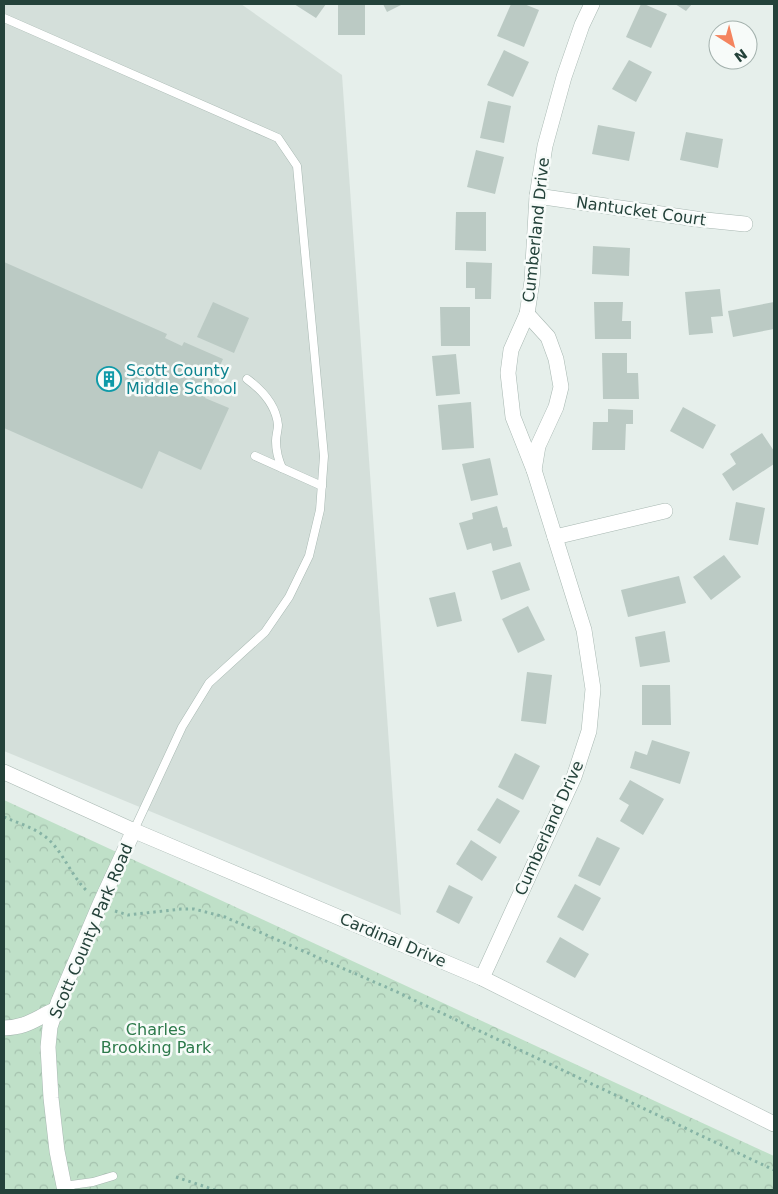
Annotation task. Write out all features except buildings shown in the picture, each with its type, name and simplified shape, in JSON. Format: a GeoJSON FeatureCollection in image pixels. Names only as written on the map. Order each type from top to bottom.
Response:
{"type":"FeatureCollection","features":[{"type":"Feature","properties":{"kind":"street","name":"Cumberland Drive"},"geometry":{"type":"LineString","coordinates":[[482,978],[574,777],[589,731],[592,688],[584,630],[534,470],[513,418],[508,373],[511,350],[527,314],[532,281],[537,196],[545,146],[564,77],[582,25],[592,4]]}},
{"type":"Feature","properties":{"kind":"street","name":"Nantucket Court"},"geometry":{"type":"LineString","coordinates":[[537,196],[696,219],[745,224]]}},
{"type":"Feature","properties":{"kind":"street","name":"Cumberland Drive"},"geometry":{"type":"LineString","coordinates":[[527,314],[548,337],[556,359],[560,386],[556,407],[538,446],[534,470]]}},
{"type":"Feature","properties":{"kind":"street"},"geometry":{"type":"LineString","coordinates":[[555,537],[665,511]]}},
{"type":"Feature","properties":{"kind":"street","name":"Cardinal Drive"},"geometry":{"type":"LineString","coordinates":[[4,772],[134,830],[482,978],[774,1124]]}},
{"type":"Feature","properties":{"kind":"street","name":"Scott County Park Road"},"geometry":{"type":"LineString","coordinates":[[65,1189],[57,1151],[51,1098],[48,1047],[50,1027],[55,1010],[100,904],[134,830]]}},
{"type":"Feature","properties":{"kind":"street"},"geometry":{"type":"LineString","coordinates":[[4,1028],[26,1024],[55,1010]]}},
{"type":"Feature","properties":{"kind":"lane"},"geometry":{"type":"LineString","coordinates":[[4,18],[278,138],[297,166],[324,456],[320,510],[310,556],[289,597],[265,632],[208,683],[182,727],[134,830]]}},
{"type":"Feature","properties":{"kind":"lane"},"geometry":{"type":"LineString","coordinates":[[247,379],[263,393],[272,405],[278,422],[277,452],[282,468]]}},
{"type":"Feature","properties":{"kind":"lane"},"geometry":{"type":"LineString","coordinates":[[255,456],[322,486]]}},
{"type":"Feature","properties":{"kind":"lane"},"geometry":{"type":"LineString","coordinates":[[65,1189],[113,1176]]}},
{"type":"Feature","properties":{"kind":"path"},"geometry":{"type":"LineString","coordinates":[[4,817],[48,839],[64,859],[81,886],[100,904],[116,912],[128,916],[194,909],[225,918],[396,991],[774,1170]]}},
{"type":"Feature","properties":{"kind":"path"},"geometry":{"type":"LineString","coordinates":[[176,1177],[214,1190]]}},
{"type":"Feature","properties":{"kind":"shaded area"},"geometry":{"type":"Polygon","coordinates":[[[4,4],[241,4],[342,75],[401,915],[4,751],[4,4]]]}},
{"type":"Feature","properties":{"kind":"green space","name":"Charles Brooking Park"},"geometry":{"type":"Polygon","coordinates":[[[4,800],[774,1156],[774,1190],[4,1190],[4,800]]]}},
{"type":"Feature","properties":{"kind":"place","name":"Scott County Middle School"},"geometry":{"type":"Point","coordinates":[109,379]}}]}
